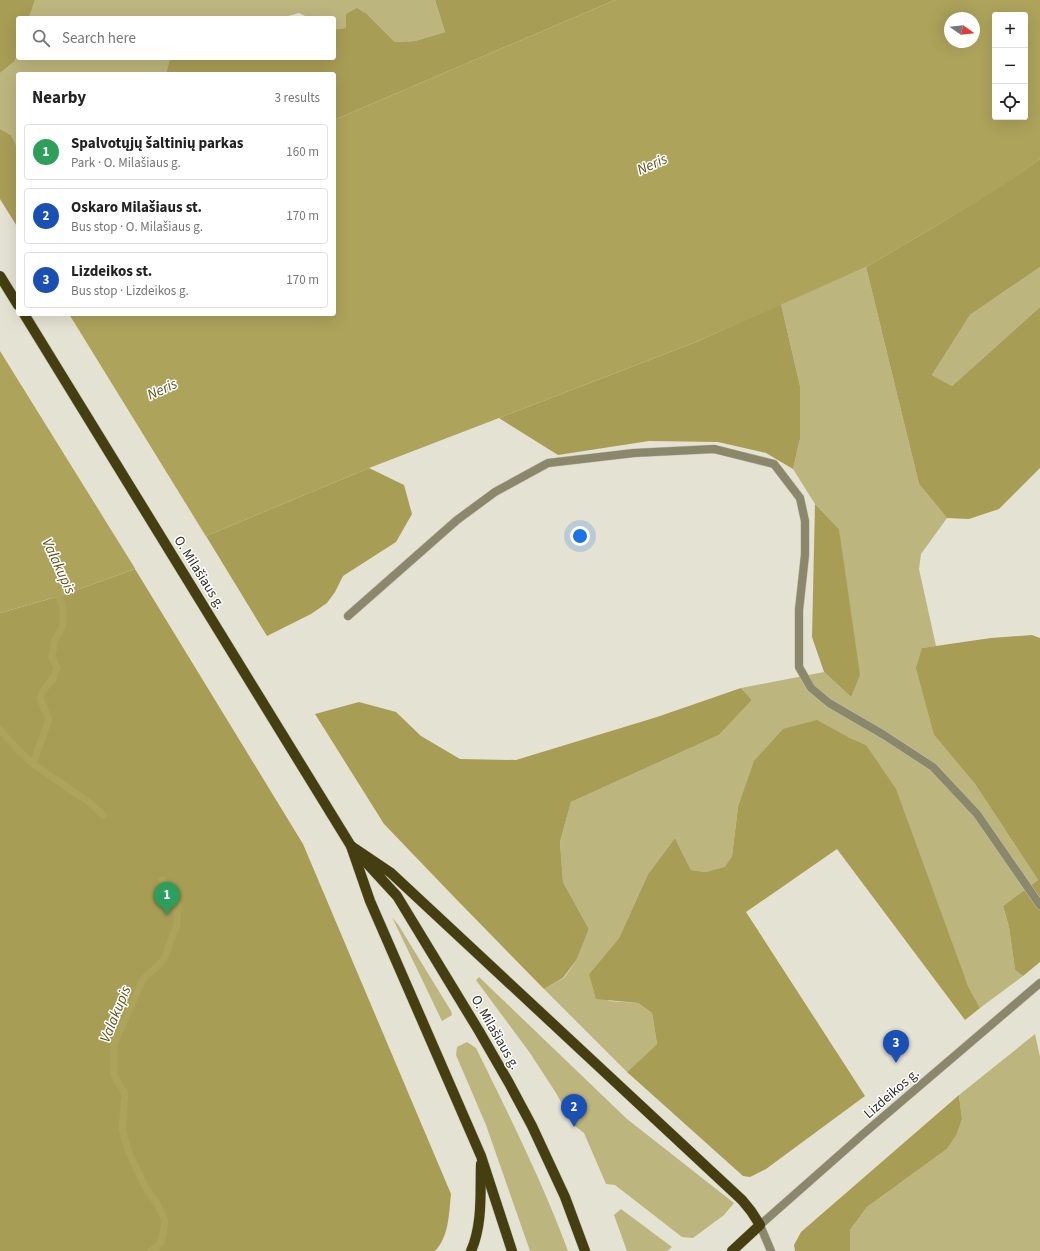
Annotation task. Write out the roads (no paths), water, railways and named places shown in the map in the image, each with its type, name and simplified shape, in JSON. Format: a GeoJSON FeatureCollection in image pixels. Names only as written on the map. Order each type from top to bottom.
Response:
{"type":"FeatureCollection","features":[{"type":"Feature","properties":{"kind":"main road"},"geometry":{"type":"LineString","coordinates":[[0,276],[16,302]]}},
{"type":"Feature","properties":{"kind":"main road","name":"O. Milašiaus g."},"geometry":{"type":"LineString","coordinates":[[25,316],[351,846],[398,896],[483,1037],[532,1126],[565,1197],[585,1251]]}},
{"type":"Feature","properties":{"kind":"main road"},"geometry":{"type":"LineString","coordinates":[[351,846],[391,873],[742,1200],[760,1226],[732,1251]]}},
{"type":"Feature","properties":{"kind":"main road","name":"O. Milašiaus g."},"geometry":{"type":"LineString","coordinates":[[351,846],[370,901],[481,1156],[512,1251]]}},
{"type":"Feature","properties":{"kind":"main road"},"geometry":{"type":"LineString","coordinates":[[471,1251],[475,1242],[480,1214],[481,1156]]}},
{"type":"Feature","properties":{"kind":"street"},"geometry":{"type":"LineString","coordinates":[[348,616],[457,520],[495,492],[548,463],[634,453],[714,449],[774,464],[800,498],[805,521],[805,555],[799,610],[798,668],[811,688],[829,704],[884,735],[932,767],[977,814],[1040,905]]}},
{"type":"Feature","properties":{"kind":"street","name":"Lizdeikos g."},"geometry":{"type":"LineString","coordinates":[[760,1226],[862,1135],[1040,983]]}},
{"type":"Feature","properties":{"kind":"street"},"geometry":{"type":"LineString","coordinates":[[760,1226],[771,1251]]}},
{"type":"Feature","properties":{"kind":"water","name":"Neris"},"geometry":{"type":"Polygon","coordinates":[[[615,0],[1040,0],[1040,159],[1013,179],[963,210],[866,267],[696,342],[369,468],[206,536],[135,569],[63,595],[0,613],[0,329],[21,316],[336,316],[336,119],[615,0]]]}},
{"type":"Feature","properties":{"kind":"waterway","name":"Valakupis"},"geometry":{"type":"LineString","coordinates":[[33,764],[49,719],[40,699],[42,692],[54,677],[57,668],[52,657],[55,640],[63,626],[63,605],[54,587]]}},
{"type":"Feature","properties":{"kind":"waterway","name":"Valakupis"},"geometry":{"type":"LineString","coordinates":[[0,730],[33,764],[90,803],[103,815]]}},
{"type":"Feature","properties":{"kind":"waterway","name":"Valakupis"},"geometry":{"type":"LineString","coordinates":[[151,1251],[161,1243],[165,1221],[157,1204],[146,1188],[129,1153],[122,1129],[125,1094],[114,1075],[114,1044],[143,979],[163,961],[177,925],[178,905],[162,880]]}},
{"type":"Feature","properties":{"kind":"place","name":"Spalvotųjų šaltinių parkas"},"geometry":{"type":"Point","coordinates":[167,915]}},
{"type":"Feature","properties":{"kind":"place","name":"Lizdeikos st."},"geometry":{"type":"Point","coordinates":[896,1063]}},
{"type":"Feature","properties":{"kind":"place","name":"Oskaro Milašiaus st."},"geometry":{"type":"Point","coordinates":[574,1127]}}]}
